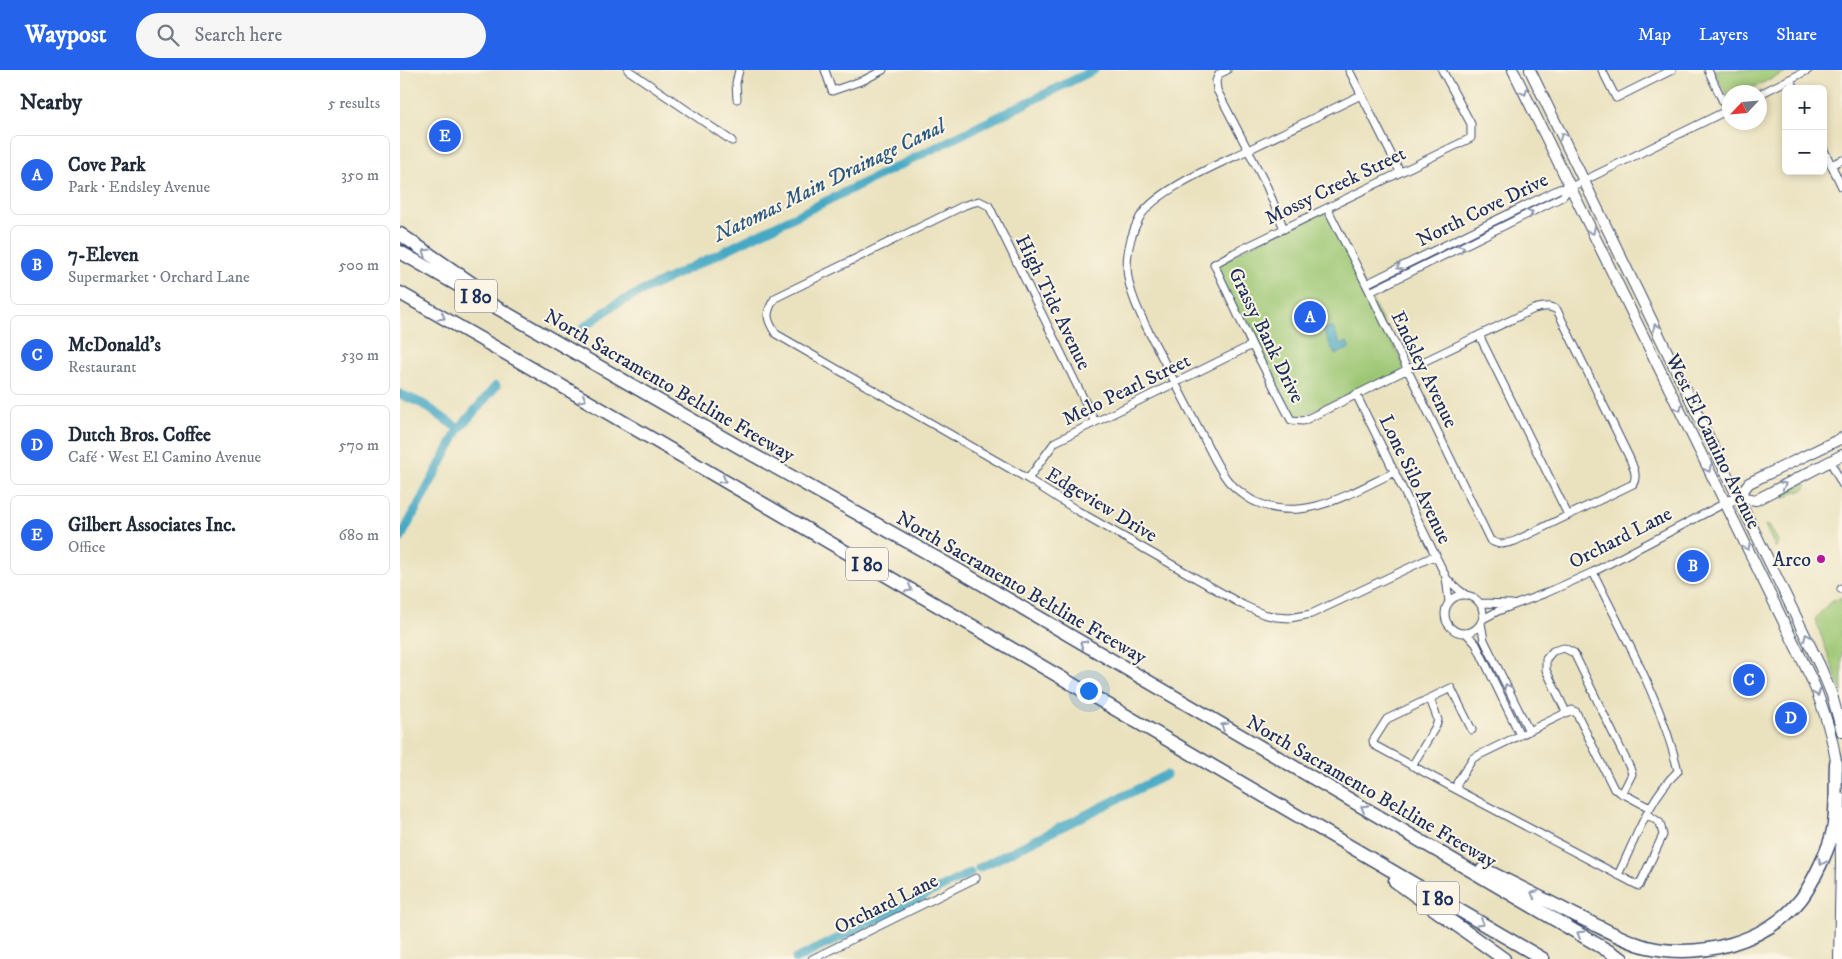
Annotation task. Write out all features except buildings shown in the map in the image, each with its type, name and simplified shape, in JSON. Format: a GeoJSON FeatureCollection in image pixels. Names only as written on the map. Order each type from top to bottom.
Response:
{"type":"FeatureCollection","features":[{"type":"Feature","properties":{"kind":"highway"},"geometry":{"type":"LineString","coordinates":[[400,234],[552,340]]}},
{"type":"Feature","properties":{"kind":"highway","name":"North Sacramento Beltline Freeway"},"geometry":{"type":"LineString","coordinates":[[400,252],[958,570],[1622,959]]}},
{"type":"Feature","properties":{"kind":"highway","name":"I 80"},"geometry":{"type":"LineString","coordinates":[[400,293],[1543,959]]}},
{"type":"Feature","properties":{"kind":"highway"},"geometry":{"type":"LineString","coordinates":[[1383,819],[1631,942],[1667,950],[1700,951],[1720,948],[1750,938],[1781,918],[1801,899],[1818,870],[1833,830],[1836,762]]}},
{"type":"Feature","properties":{"kind":"highway"},"geometry":{"type":"LineString","coordinates":[[1334,837],[1504,959]]}},
{"type":"Feature","properties":{"kind":"main road","name":"West El Camino Avenue"},"geometry":{"type":"LineString","coordinates":[[1513,70],[1812,680],[1824,710],[1833,739],[1842,806],[1839,959]]}},
{"type":"Feature","properties":{"kind":"main road","name":"West El Camino Avenue"},"geometry":{"type":"LineString","coordinates":[[1530,70],[1820,666],[1832,695],[1842,732]]}},
{"type":"Feature","properties":{"kind":"main road","name":"Orchard Lane"},"geometry":{"type":"LineString","coordinates":[[1725,503],[1738,496],[1748,483],[1842,438]]}},
{"type":"Feature","properties":{"kind":"main road"},"geometry":{"type":"LineString","coordinates":[[1738,496],[1756,500],[1842,455]]}},
{"type":"Feature","properties":{"kind":"street"},"geometry":{"type":"LineString","coordinates":[[628,70],[732,142]]}},
{"type":"Feature","properties":{"kind":"street"},"geometry":{"type":"LineString","coordinates":[[737,99],[736,83],[739,70]]}},
{"type":"Feature","properties":{"kind":"street"},"geometry":{"type":"LineString","coordinates":[[825,70],[832,91],[864,80],[883,70]]}},
{"type":"Feature","properties":{"kind":"street"},"geometry":{"type":"LineString","coordinates":[[1227,70],[1219,74],[1216,81],[1217,90],[1267,187],[1284,229]]}},
{"type":"Feature","properties":{"kind":"street"},"geometry":{"type":"LineString","coordinates":[[1349,70],[1400,172]]}},
{"type":"Feature","properties":{"kind":"street","name":"Mossy Creek Street"},"geometry":{"type":"LineString","coordinates":[[1214,264],[1470,138],[1470,124],[1442,70]]}},
{"type":"Feature","properties":{"kind":"street"},"geometry":{"type":"LineString","coordinates":[[1602,70],[1616,98],[1672,70]]}},
{"type":"Feature","properties":{"kind":"street"},"geometry":{"type":"LineString","coordinates":[[1708,70],[1722,97]]}},
{"type":"Feature","properties":{"kind":"street"},"geometry":{"type":"LineString","coordinates":[[1767,90],[1808,70]]}},
{"type":"Feature","properties":{"kind":"street"},"geometry":{"type":"LineString","coordinates":[[1790,79],[1792,85]]}},
{"type":"Feature","properties":{"kind":"street"},"geometry":{"type":"LineString","coordinates":[[1361,95],[1188,179],[1162,195],[1141,215],[1129,243],[1127,269],[1136,304],[1174,383],[1229,482],[1256,502],[1286,510],[1306,509],[1326,505],[1394,472]]}},
{"type":"Feature","properties":{"kind":"street"},"geometry":{"type":"LineString","coordinates":[[1571,187],[1722,112]]}},
{"type":"Feature","properties":{"kind":"street"},"geometry":{"type":"LineString","coordinates":[[1827,156],[1842,187]]}},
{"type":"Feature","properties":{"kind":"street"},"geometry":{"type":"LineString","coordinates":[[1831,165],[1842,160]]}},
{"type":"Feature","properties":{"kind":"street","name":"North Cove Drive"},"geometry":{"type":"LineString","coordinates":[[1366,284],[1559,189],[1571,187]]}},
{"type":"Feature","properties":{"kind":"street","name":"North Cove Drive"},"geometry":{"type":"LineString","coordinates":[[1370,292],[1562,197],[1571,187]]}},
{"type":"Feature","properties":{"kind":"street","name":"Edgeview Drive"},"geometry":{"type":"LineString","coordinates":[[979,201],[965,205],[775,298],[768,308],[768,322],[776,334],[1028,479],[1078,511],[1231,599],[1263,614],[1290,618],[1312,614],[1436,555]]}},
{"type":"Feature","properties":{"kind":"street","name":"High Tide Avenue"},"geometry":{"type":"LineString","coordinates":[[979,201],[989,206],[1095,422]]}},
{"type":"Feature","properties":{"kind":"street","name":"Endsley Avenue"},"geometry":{"type":"LineString","coordinates":[[1327,208],[1370,292],[1406,370],[1490,540],[1495,544],[1503,545],[1568,515]]}},
{"type":"Feature","properties":{"kind":"street","name":"Grassy Bank Drive"},"geometry":{"type":"LineString","coordinates":[[1214,264],[1252,345],[1291,420],[1303,421],[1356,394]]}},
{"type":"Feature","properties":{"kind":"street"},"geometry":{"type":"LineString","coordinates":[[1356,394],[1534,308],[1552,307],[1557,310],[1630,459],[1635,472],[1635,480],[1632,484],[1568,515],[1479,335]]}},
{"type":"Feature","properties":{"kind":"street","name":"Melo Pearl Street"},"geometry":{"type":"LineString","coordinates":[[1028,479],[1055,442],[1252,345]]}},
{"type":"Feature","properties":{"kind":"street","name":"Lone Silo Avenue"},"geometry":{"type":"LineString","coordinates":[[1356,394],[1436,555],[1446,578],[1449,602]]}},
{"type":"Feature","properties":{"kind":"street"},"geometry":{"type":"LineString","coordinates":[[1830,461],[1842,484]]}},
{"type":"Feature","properties":{"kind":"street","name":"Orchard Lane"},"geometry":{"type":"LineString","coordinates":[[1482,621],[1515,604],[1540,596],[1592,572],[1725,503]]}},
{"type":"Feature","properties":{"kind":"street"},"geometry":{"type":"LineString","coordinates":[[1592,572],[1641,672],[1671,742],[1678,771],[1663,786],[1618,875]]}},
{"type":"Feature","properties":{"kind":"street","name":"Lone Silo Avenue"},"geometry":{"type":"LineString","coordinates":[[1446,578],[1466,595]]}},
{"type":"Feature","properties":{"kind":"street"},"geometry":{"type":"LineString","coordinates":[[1520,735],[1476,644],[1466,634],[1454,630],[1446,621],[1446,608],[1449,602],[1459,595],[1472,596],[1480,603],[1483,611],[1484,640],[1529,731]]}},
{"type":"Feature","properties":{"kind":"street","name":"Orchard Lane"},"geometry":{"type":"LineString","coordinates":[[1480,603],[1515,604]]}},
{"type":"Feature","properties":{"kind":"street"},"geometry":{"type":"LineString","coordinates":[[1466,634],[1472,632],[1482,621]]}},
{"type":"Feature","properties":{"kind":"street"},"geometry":{"type":"LineString","coordinates":[[1566,712],[1546,670],[1546,659],[1553,652],[1564,648],[1574,653],[1630,768],[1632,774],[1622,794]]}},
{"type":"Feature","properties":{"kind":"street"},"geometry":{"type":"LineString","coordinates":[[1457,790],[1457,783],[1474,758],[1572,710],[1576,712],[1614,788],[1649,811],[1660,824],[1663,835],[1639,886],[1457,790],[1412,766],[1374,745],[1373,741],[1386,719],[1451,688],[1472,730]]}},
{"type":"Feature","properties":{"kind":"street"},"geometry":{"type":"LineString","coordinates":[[1412,766],[1438,720],[1430,698]]}},
{"type":"Feature","properties":{"kind":"street","name":"Orchard Lane"},"geometry":{"type":"LineString","coordinates":[[812,959],[976,878]]}},
{"type":"Feature","properties":{"kind":"green space"},"geometry":{"type":"Polygon","coordinates":[[[1714,70],[1790,70],[1758,85],[1722,85],[1714,70]]]}},
{"type":"Feature","properties":{"kind":"green space"},"geometry":{"type":"Polygon","coordinates":[[[1327,208],[1406,370],[1291,420],[1214,264],[1327,208]]]}},
{"type":"Feature","properties":{"kind":"green space"},"geometry":{"type":"Polygon","coordinates":[[[1807,482],[1805,489],[1799,492],[1796,491],[1785,498],[1779,495],[1807,482]]]}},
{"type":"Feature","properties":{"kind":"green space"},"geometry":{"type":"Polygon","coordinates":[[[1765,525],[1770,527],[1779,542],[1777,547],[1775,547],[1765,525]]]}},
{"type":"Feature","properties":{"kind":"green space"},"geometry":{"type":"Polygon","coordinates":[[[1842,597],[1842,693],[1815,619],[1829,603],[1842,597]]]}},
{"type":"Feature","properties":{"kind":"water"},"geometry":{"type":"Polygon","coordinates":[[[1332,326],[1341,345],[1347,342],[1350,348],[1335,355],[1323,330],[1332,326]]]}},
{"type":"Feature","properties":{"kind":"waterway","name":"Natomas Main Drainage Canal"},"geometry":{"type":"LineString","coordinates":[[583,328],[614,305],[1094,70]]}},
{"type":"Feature","properties":{"kind":"waterway"},"geometry":{"type":"LineString","coordinates":[[400,539],[459,429],[496,386]]}},
{"type":"Feature","properties":{"kind":"waterway"},"geometry":{"type":"LineString","coordinates":[[400,394],[423,404],[459,429]]}},
{"type":"Feature","properties":{"kind":"waterway"},"geometry":{"type":"LineString","coordinates":[[979,868],[1166,775]]}},
{"type":"Feature","properties":{"kind":"waterway"},"geometry":{"type":"LineString","coordinates":[[796,959],[970,873]]}},
{"type":"Feature","properties":{"kind":"place","name":"Gilbert Associates Inc."},"geometry":{"type":"Point","coordinates":[445,136]}},
{"type":"Feature","properties":{"kind":"place","name":"Cove Park"},"geometry":{"type":"Point","coordinates":[1310,317]}},
{"type":"Feature","properties":{"kind":"place","name":"Arco"},"geometry":{"type":"Point","coordinates":[1821,559]}},
{"type":"Feature","properties":{"kind":"place","name":"7-Eleven"},"geometry":{"type":"Point","coordinates":[1693,566]}},
{"type":"Feature","properties":{"kind":"place","name":"McDonald's"},"geometry":{"type":"Point","coordinates":[1749,680]}},
{"type":"Feature","properties":{"kind":"place","name":"Dutch Bros. Coffee"},"geometry":{"type":"Point","coordinates":[1791,718]}}]}
